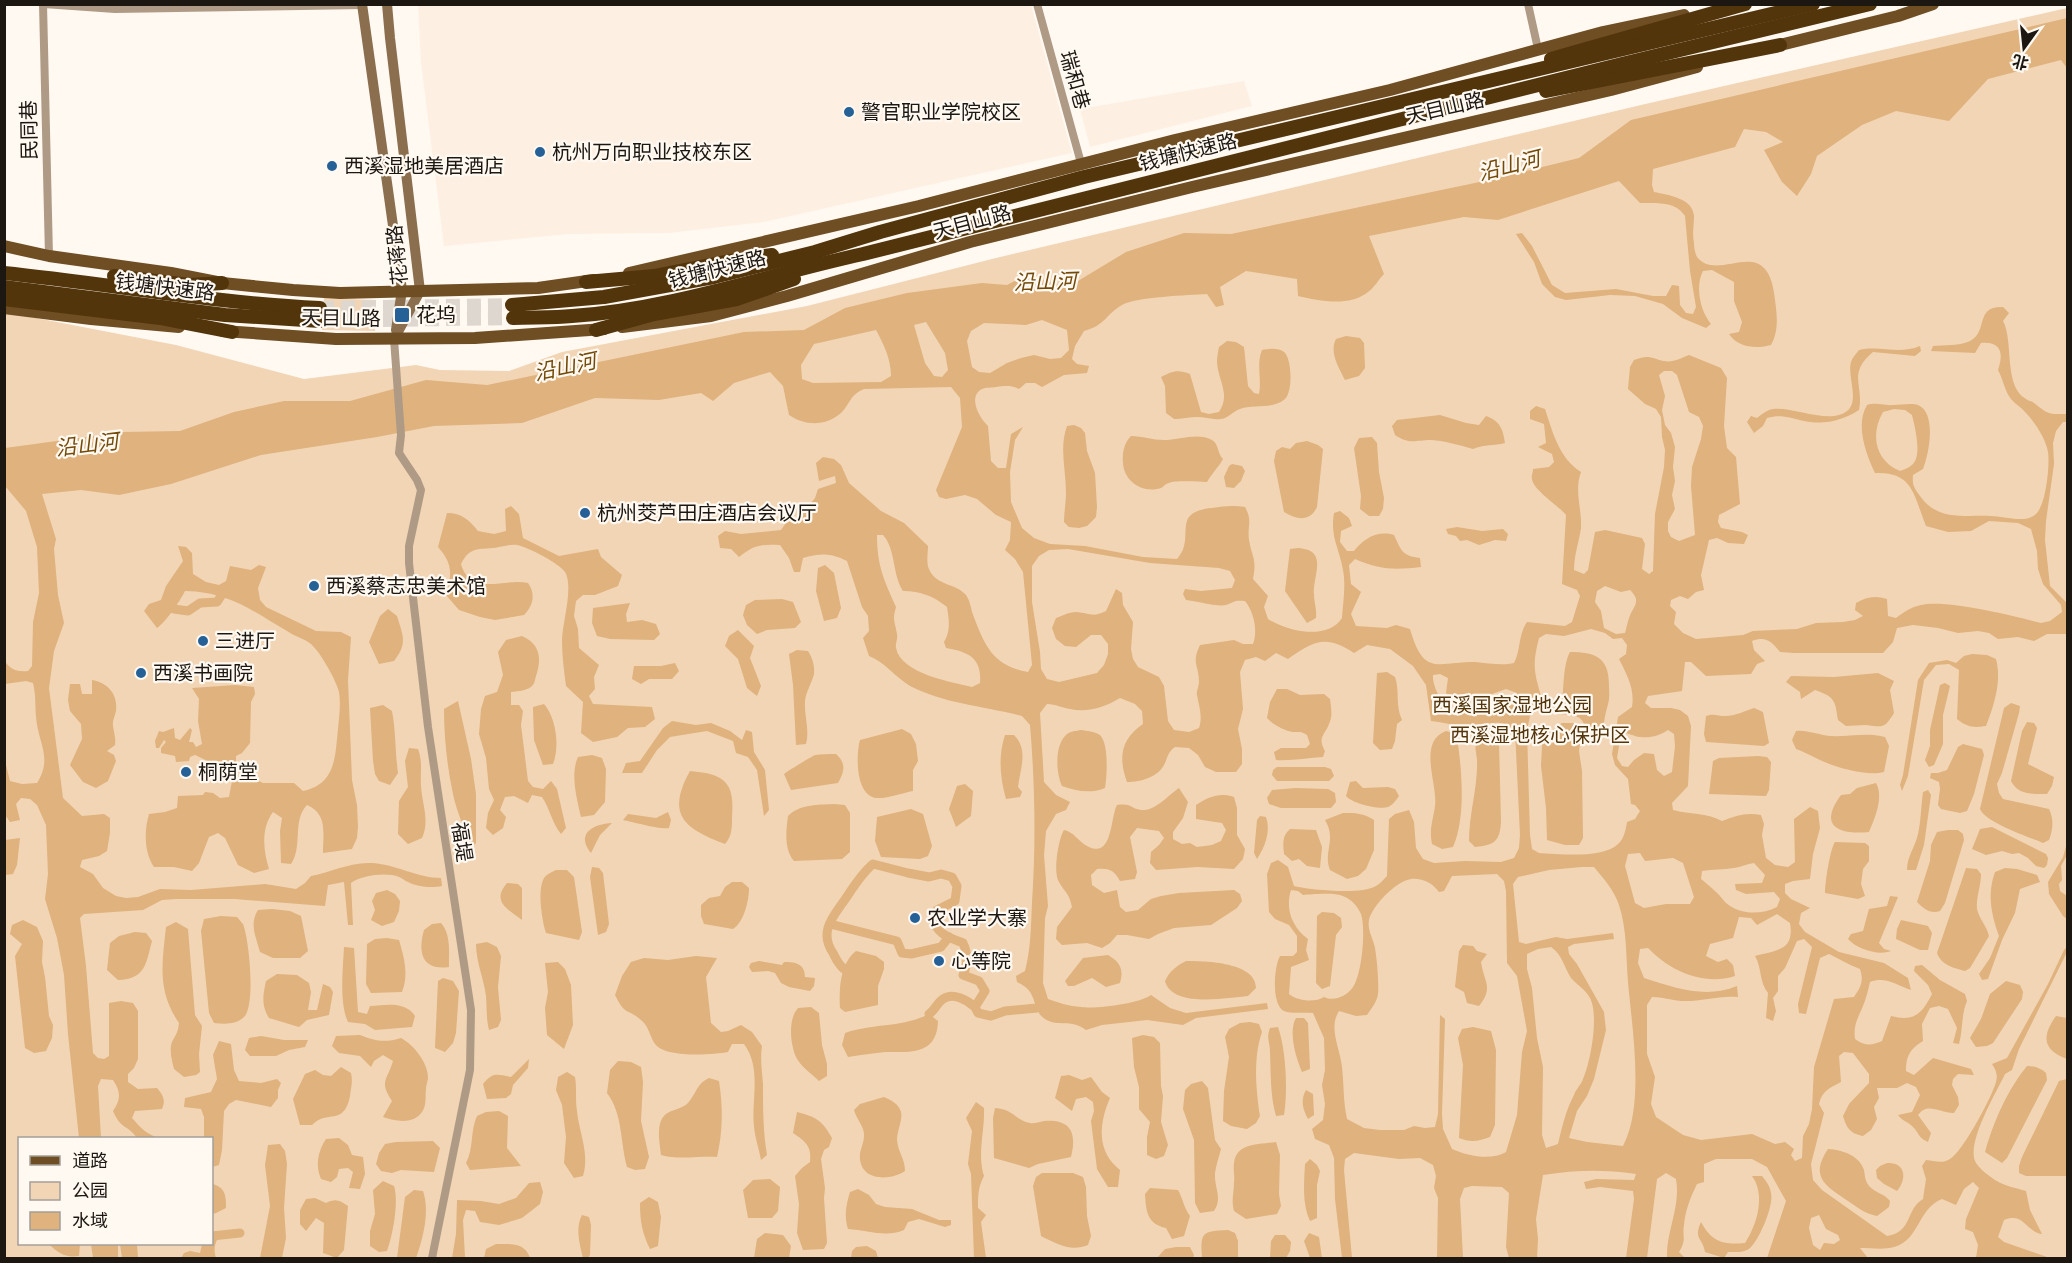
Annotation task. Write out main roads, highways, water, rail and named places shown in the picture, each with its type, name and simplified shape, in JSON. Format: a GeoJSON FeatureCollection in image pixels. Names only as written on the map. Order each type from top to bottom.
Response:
{"type":"FeatureCollection","features":[{"type":"Feature","properties":{"kind":"highway"},"geometry":{"type":"LineString","coordinates":[[1438,94],[1598,44],[1677,25],[1743,4]]}},
{"type":"Feature","properties":{"kind":"highway","name":"钱塘快速路"},"geometry":{"type":"LineString","coordinates":[[1813,4],[1084,177],[880,232],[815,252],[704,279],[512,311],[573,316],[655,304],[738,286],[812,265],[1870,4]]}},
{"type":"Feature","properties":{"kind":"highway"},"geometry":{"type":"LineString","coordinates":[[1444,109],[1608,81],[1668,66],[1779,45]]}},
{"type":"Feature","properties":{"kind":"highway"},"geometry":{"type":"LineString","coordinates":[[586,282],[654,276],[730,261],[781,254],[880,232]]}},
{"type":"Feature","properties":{"kind":"highway"},"geometry":{"type":"LineString","coordinates":[[596,330],[654,314],[737,299],[863,254]]}},
{"type":"Feature","properties":{"kind":"highway"},"geometry":{"type":"LineString","coordinates":[[4,265],[189,285],[222,284]]}},
{"type":"Feature","properties":{"kind":"highway","name":"钱塘快速路"},"geometry":{"type":"LineString","coordinates":[[4,273],[269,305],[320,315],[225,315],[4,287]]}},
{"type":"Feature","properties":{"kind":"highway"},"geometry":{"type":"LineString","coordinates":[[4,299],[160,318],[232,332]]}},
{"type":"Feature","properties":{"kind":"main road","name":"天目山路"},"geometry":{"type":"LineString","coordinates":[[4,246],[49,256],[171,273],[222,284],[340,293],[538,288],[586,282],[665,266],[1390,90],[1603,32],[1743,4]]}},
{"type":"Feature","properties":{"kind":"main road","name":"天目山路"},"geometry":{"type":"LineString","coordinates":[[4,308],[91,319],[336,339],[475,338],[596,330],[711,316],[982,239],[1192,187],[1611,90],[1898,16],[1933,4]]}},
{"type":"Feature","properties":{"kind":"water","name":"沿山河"},"geometry":{"type":"Polygon","coordinates":[[[2067,18],[2067,68],[2061,60],[1988,79],[1949,121],[1896,111],[1862,125],[1817,156],[1811,174],[1797,196],[1782,182],[1764,150],[1783,142],[1766,132],[1744,129],[1735,147],[1653,169],[1654,192],[1679,198],[1693,210],[1693,240],[1697,257],[1706,264],[1753,262],[1763,267],[1771,279],[1775,300],[1776,329],[1771,345],[1760,347],[1743,345],[1729,334],[1739,332],[1742,322],[1734,301],[1734,282],[1712,270],[1703,271],[1699,284],[1704,312],[1711,324],[1706,328],[1682,318],[1663,304],[1635,296],[1610,295],[1566,300],[1555,297],[1542,284],[1534,262],[1516,234],[1522,233],[1532,246],[1552,285],[1565,293],[1616,289],[1653,296],[1666,296],[1672,285],[1679,286],[1680,305],[1686,313],[1693,314],[1696,307],[1685,216],[1671,205],[1640,203],[1619,181],[1498,220],[1464,217],[1369,236],[1384,274],[1370,290],[1352,300],[1325,301],[1298,296],[1297,279],[1246,271],[1220,287],[1224,305],[1216,307],[1207,294],[1150,298],[1122,305],[1097,326],[1084,331],[1075,346],[1072,359],[1077,364],[1089,366],[1087,373],[1064,375],[1042,387],[1035,383],[1026,383],[1019,389],[1003,386],[984,388],[978,393],[975,397],[976,408],[988,426],[991,461],[998,468],[1006,468],[1011,434],[1023,427],[1015,440],[1010,472],[1011,502],[1022,528],[1034,538],[1050,544],[1085,546],[1143,557],[1177,559],[1185,543],[1187,520],[1191,515],[1199,510],[1216,507],[1245,507],[1249,516],[1249,540],[1254,562],[1253,579],[1268,596],[1264,607],[1268,619],[1286,627],[1307,632],[1327,630],[1342,618],[1344,576],[1333,529],[1334,513],[1340,511],[1349,518],[1352,526],[1341,531],[1340,542],[1347,551],[1354,551],[1372,536],[1388,534],[1394,535],[1406,554],[1420,558],[1421,567],[1412,568],[1380,567],[1355,559],[1349,565],[1351,584],[1361,592],[1351,614],[1356,626],[1387,628],[1396,625],[1410,629],[1421,654],[1426,661],[1433,664],[1475,662],[1509,664],[1514,663],[1527,622],[1565,626],[1572,622],[1580,596],[1577,590],[1562,584],[1566,515],[1533,483],[1533,469],[1549,467],[1554,462],[1552,454],[1538,447],[1546,443],[1544,424],[1530,419],[1530,411],[1536,406],[1545,409],[1562,452],[1567,460],[1581,472],[1578,493],[1581,528],[1574,570],[1584,574],[1588,570],[1595,532],[1605,530],[1642,538],[1645,544],[1642,569],[1649,574],[1653,571],[1655,514],[1665,450],[1661,417],[1656,409],[1645,404],[1628,389],[1630,367],[1634,360],[1643,357],[1671,361],[1689,355],[1721,368],[1727,378],[1724,426],[1727,448],[1736,457],[1740,504],[1719,515],[1718,522],[1721,528],[1748,535],[1744,544],[1728,543],[1717,538],[1709,540],[1701,575],[1704,590],[1696,592],[1688,599],[1680,596],[1671,600],[1670,606],[1676,612],[1674,624],[1683,633],[1696,639],[1743,635],[1753,631],[1797,629],[1816,623],[1855,620],[1863,616],[1855,610],[1856,603],[1875,597],[1887,599],[1888,616],[1896,618],[1921,605],[1946,604],[2041,623],[2050,621],[2062,612],[2061,605],[2043,584],[2031,529],[2018,523],[1989,521],[1971,531],[1948,532],[1926,526],[1915,496],[1905,481],[1898,476],[1875,473],[1863,439],[1862,421],[1867,405],[1918,405],[1928,416],[1930,434],[1923,469],[1913,475],[1913,481],[1916,491],[1927,504],[1934,510],[1961,516],[2026,519],[2036,514],[2045,494],[2048,452],[2036,425],[2007,393],[1998,370],[2001,358],[1999,349],[1993,344],[1981,343],[1975,353],[1931,351],[1933,346],[1957,345],[1970,341],[1976,337],[1988,310],[2003,307],[2009,313],[2003,321],[2014,384],[2019,393],[2046,412],[2067,414],[2067,422],[2063,422],[2056,431],[2053,443],[2054,464],[2045,540],[2050,586],[2067,603],[2067,634],[2047,634],[2034,641],[2018,637],[1998,639],[1989,633],[1978,631],[1958,633],[1913,625],[1897,628],[1893,642],[1883,653],[1780,652],[1774,645],[1761,639],[1752,641],[1754,650],[1765,661],[1757,664],[1751,674],[1706,676],[1691,662],[1685,662],[1682,691],[1648,696],[1645,703],[1651,708],[1680,710],[1688,716],[1691,726],[1688,786],[1672,803],[1673,810],[1710,816],[1722,821],[1745,814],[1761,815],[1764,824],[1762,835],[1766,858],[1775,865],[1788,867],[1795,862],[1794,819],[1810,807],[1818,811],[1820,828],[1813,854],[1810,879],[1785,884],[1785,893],[1791,899],[1810,908],[1801,913],[1799,924],[1805,932],[1839,952],[1884,963],[1908,978],[1911,990],[1881,980],[1870,982],[1855,1026],[1855,1039],[1868,1044],[1882,1041],[1891,1016],[1911,1017],[1925,1007],[1932,994],[1928,985],[1914,971],[1915,966],[1922,965],[1940,980],[1965,994],[1967,1001],[1959,1044],[1953,1043],[1957,1028],[1948,1009],[1939,1006],[1930,1008],[1922,1024],[1923,1041],[1912,1050],[1907,1061],[1906,1071],[1914,1075],[1933,1058],[1971,1069],[1974,1075],[1958,1074],[1953,1079],[1952,1085],[1959,1105],[1954,1113],[1929,1108],[1918,1115],[1931,1133],[1928,1142],[1898,1115],[1912,1112],[1920,1095],[1916,1087],[1907,1083],[1897,1088],[1877,1088],[1879,1098],[1874,1107],[1877,1119],[1871,1130],[1863,1136],[1850,1130],[1843,1116],[1849,1104],[1869,1083],[1869,1074],[1853,1053],[1844,1052],[1839,1056],[1841,1082],[1827,1090],[1820,1100],[1819,1104],[1824,1113],[1811,1164],[1813,1180],[1822,1190],[1887,1236],[1901,1230],[1913,1209],[1923,1199],[1926,1179],[1922,1166],[1926,1160],[1947,1161],[1955,1155],[1969,1136],[1996,1082],[1997,1077],[1992,1064],[2007,1058],[2067,947],[2067,952],[2019,1049],[2012,1070],[2005,1074],[1984,1117],[1974,1152],[1976,1164],[1990,1176],[2002,1184],[2026,1191],[2030,1210],[2042,1234],[2020,1220],[2011,1218],[2004,1220],[1998,1237],[2004,1242],[2050,1258],[1976,1258],[1978,1245],[1973,1232],[1965,1229],[1966,1219],[1979,1188],[1973,1182],[1964,1189],[1956,1205],[1942,1199],[1934,1204],[1903,1243],[1886,1248],[1860,1248],[1868,1258],[1767,1258],[1786,1201],[1767,1167],[1752,1159],[1716,1159],[1704,1164],[1704,1182],[1697,1184],[1689,1204],[1685,1220],[1684,1241],[1679,1252],[1685,1258],[1667,1258],[1677,1199],[1676,1179],[1666,1173],[1657,1179],[1647,1258],[1626,1258],[1634,1199],[1633,1191],[1600,1187],[1586,1189],[1584,1182],[1596,1179],[1634,1180],[1636,1174],[1589,1171],[1543,1175],[1536,1219],[1537,1258],[1509,1258],[1506,1247],[1509,1193],[1502,1187],[1472,1186],[1464,1188],[1460,1199],[1463,1258],[1437,1258],[1438,1198],[1434,1188],[1436,1176],[1433,1165],[1420,1158],[1399,1159],[1354,1153],[1345,1159],[1344,1170],[1352,1258],[1342,1258],[1335,1199],[1334,1158],[1329,1145],[1315,1139],[1312,1129],[1323,1120],[1325,1104],[1322,1085],[1325,1070],[1324,1038],[1313,1013],[1284,1011],[1277,1001],[1275,976],[1278,961],[1280,956],[1293,956],[1297,952],[1297,936],[1289,925],[1275,919],[1269,912],[1267,874],[1271,863],[1278,860],[1288,867],[1294,886],[1348,891],[1376,886],[1387,876],[1389,819],[1395,814],[1409,810],[1414,822],[1416,848],[1423,859],[1434,863],[1501,862],[1514,858],[1519,848],[1520,835],[1515,730],[1501,723],[1466,727],[1431,721],[1426,685],[1413,666],[1390,649],[1367,645],[1354,653],[1335,643],[1327,642],[1312,644],[1288,659],[1276,653],[1265,661],[1256,657],[1245,660],[1240,672],[1243,709],[1238,729],[1242,764],[1236,772],[1216,772],[1205,767],[1198,755],[1189,748],[1175,747],[1162,768],[1154,775],[1144,780],[1127,782],[1122,757],[1123,749],[1130,736],[1143,724],[1142,711],[1135,704],[1120,698],[1090,710],[1083,710],[1047,704],[1040,713],[1044,782],[1056,795],[1070,802],[1066,810],[1056,814],[1046,831],[1044,855],[1048,906],[1045,918],[1043,983],[1048,999],[1072,1006],[1097,1007],[1127,1003],[1151,995],[1170,1008],[1186,1013],[1267,1003],[1268,1009],[1196,1018],[1183,1025],[1147,1020],[1102,1025],[1086,1030],[1075,1024],[1050,1022],[1040,1015],[1032,995],[1017,982],[1016,976],[1025,971],[1031,928],[1034,814],[1030,725],[1022,716],[951,701],[923,692],[910,686],[869,656],[863,638],[869,631],[868,616],[862,607],[847,561],[831,555],[809,556],[803,558],[800,572],[794,572],[789,558],[780,545],[758,546],[739,557],[731,549],[720,548],[718,536],[725,531],[741,534],[781,530],[788,520],[794,524],[815,498],[818,489],[836,483],[835,476],[819,481],[816,463],[823,457],[834,459],[841,465],[849,483],[881,511],[904,523],[928,546],[928,564],[932,575],[966,595],[981,634],[991,652],[1006,665],[1028,672],[1032,665],[1023,572],[1015,559],[1005,550],[1010,540],[1011,522],[996,515],[977,499],[965,495],[946,499],[939,497],[936,490],[962,427],[960,398],[951,387],[864,389],[853,396],[836,417],[822,422],[809,423],[789,415],[783,386],[770,372],[734,383],[713,401],[701,393],[659,400],[595,398],[522,423],[434,426],[261,455],[171,484],[119,495],[81,490],[42,494],[56,539],[54,549],[58,595],[64,623],[54,651],[49,688],[63,798],[82,816],[104,814],[110,818],[107,851],[99,856],[82,860],[80,867],[93,874],[103,888],[116,896],[126,898],[138,897],[160,889],[191,890],[265,884],[296,889],[311,876],[364,863],[380,864],[423,876],[441,878],[442,886],[420,886],[388,875],[368,876],[356,880],[351,883],[353,925],[348,925],[344,882],[328,885],[325,906],[235,899],[176,899],[162,900],[143,910],[84,914],[80,918],[93,1053],[98,1058],[104,1059],[109,1056],[109,1003],[121,1001],[133,1003],[138,1011],[138,1059],[128,1074],[128,1082],[138,1089],[157,1088],[164,1103],[162,1109],[135,1111],[132,1118],[141,1128],[155,1137],[136,1137],[121,1124],[113,1111],[119,1096],[116,1084],[113,1080],[101,1079],[98,1086],[101,1137],[79,1137],[64,975],[57,938],[45,899],[48,874],[46,825],[37,805],[30,799],[21,798],[16,804],[20,820],[10,822],[5,815],[4,757],[10,781],[22,784],[37,783],[42,774],[44,758],[37,726],[33,683],[26,681],[5,684],[5,661],[18,671],[28,671],[32,666],[33,622],[39,593],[37,547],[26,511],[5,486],[5,448],[123,432],[180,431],[234,412],[284,401],[350,401],[426,380],[487,385],[744,332],[804,330],[845,308],[907,293],[982,283],[1007,285],[1026,275],[1068,287],[1126,252],[1184,233],[1231,234],[1494,179],[1579,158],[1631,120],[2067,18]],[[1042,320],[1026,325],[984,323],[971,331],[967,341],[972,367],[979,372],[990,373],[1007,363],[1034,355],[1050,359],[1061,358],[1069,350],[1067,330],[1042,320]],[[926,322],[914,325],[925,363],[934,376],[942,377],[948,370],[945,353],[926,322]],[[876,330],[814,344],[801,365],[802,379],[813,383],[881,382],[891,376],[890,364],[876,330]],[[1664,371],[1659,375],[1665,396],[1662,410],[1665,425],[1671,433],[1675,447],[1673,467],[1675,481],[1672,495],[1675,509],[1668,522],[1668,531],[1671,537],[1679,541],[1695,535],[1691,486],[1692,467],[1703,426],[1699,417],[1689,412],[1677,375],[1672,371],[1664,371]],[[1894,409],[1883,412],[1879,420],[1877,446],[1885,461],[1900,471],[1913,464],[1916,460],[1917,448],[1912,415],[1905,410],[1894,409]],[[877,535],[877,546],[885,581],[896,607],[894,618],[896,646],[900,657],[917,670],[940,679],[972,687],[980,683],[979,668],[976,662],[967,654],[946,648],[944,642],[949,625],[947,607],[926,595],[903,591],[890,547],[883,535],[877,535]],[[1068,549],[1049,550],[1039,556],[1032,566],[1032,602],[1041,669],[1047,679],[1059,682],[1097,673],[1104,665],[1108,654],[1108,644],[1101,635],[1091,635],[1076,647],[1065,646],[1056,639],[1052,628],[1056,618],[1068,613],[1094,615],[1106,611],[1116,589],[1122,593],[1123,605],[1133,622],[1131,649],[1133,659],[1138,667],[1159,677],[1164,686],[1168,721],[1174,730],[1189,732],[1199,728],[1201,715],[1197,693],[1199,676],[1196,661],[1200,645],[1234,640],[1243,644],[1253,644],[1254,622],[1245,601],[1217,605],[1186,600],[1183,594],[1185,589],[1201,591],[1232,588],[1235,580],[1230,571],[1219,568],[1150,563],[1068,549]],[[1605,586],[1597,591],[1595,602],[1601,611],[1604,628],[1616,634],[1625,633],[1635,606],[1635,596],[1630,590],[1621,592],[1605,586]],[[1591,629],[1564,636],[1546,634],[1539,638],[1535,669],[1542,699],[1530,716],[1527,730],[1532,849],[1539,853],[1558,854],[1602,852],[1620,842],[1627,822],[1635,819],[1640,811],[1631,804],[1628,779],[1615,765],[1612,754],[1618,717],[1632,707],[1633,700],[1627,676],[1619,659],[1626,654],[1627,645],[1622,638],[1613,639],[1605,633],[1591,629]],[[1440,674],[1433,675],[1438,695],[1451,710],[1495,709],[1517,702],[1517,693],[1506,689],[1492,694],[1450,697],[1446,693],[1448,678],[1440,674]],[[1668,730],[1651,737],[1621,734],[1617,758],[1622,766],[1628,767],[1644,753],[1654,754],[1657,770],[1664,776],[1672,772],[1674,734],[1668,730]],[[1640,853],[1628,854],[1625,866],[1635,903],[1644,908],[1666,904],[1690,904],[1694,897],[1683,863],[1673,858],[1645,861],[1640,853]],[[1754,863],[1737,868],[1702,871],[1701,879],[1726,903],[1738,910],[1758,912],[1777,907],[1780,899],[1774,892],[1746,894],[1736,890],[1735,884],[1762,883],[1765,875],[1754,863]],[[1594,867],[1549,870],[1518,877],[1513,884],[1519,942],[1526,944],[1556,937],[1567,939],[1613,933],[1614,939],[1574,944],[1568,947],[1569,954],[1604,1012],[1606,1030],[1594,1079],[1577,1111],[1569,1138],[1623,1146],[1634,1110],[1635,1066],[1625,933],[1619,905],[1614,894],[1594,867]],[[1497,874],[1452,876],[1444,891],[1439,892],[1423,880],[1411,879],[1399,884],[1386,895],[1371,914],[1369,927],[1375,948],[1377,997],[1367,1015],[1356,1016],[1339,1011],[1335,1024],[1347,1119],[1364,1128],[1380,1130],[1404,1130],[1414,1126],[1435,1127],[1438,1114],[1440,1015],[1445,1019],[1443,1129],[1452,1149],[1465,1154],[1487,1157],[1500,1155],[1506,1152],[1517,1115],[1522,1052],[1527,1031],[1517,976],[1507,963],[1504,881],[1497,874]],[[1291,890],[1289,904],[1294,923],[1308,939],[1306,950],[1309,960],[1291,967],[1289,994],[1311,1001],[1344,995],[1353,987],[1361,962],[1363,930],[1358,909],[1350,900],[1341,895],[1303,895],[1291,890]],[[1777,914],[1757,925],[1751,918],[1739,917],[1733,938],[1710,944],[1706,956],[1718,962],[1727,959],[1733,965],[1735,976],[1723,979],[1699,978],[1677,970],[1648,948],[1640,949],[1638,963],[1644,978],[1690,991],[1714,992],[1737,986],[1738,997],[1681,1001],[1652,997],[1647,1005],[1647,1054],[1655,1077],[1651,1104],[1656,1117],[1683,1135],[1701,1140],[1752,1134],[1775,1144],[1785,1142],[1794,1149],[1791,1155],[1795,1161],[1802,1158],[1803,1136],[1809,1124],[1812,1109],[1814,1067],[1834,999],[1854,997],[1862,977],[1860,969],[1829,954],[1820,958],[1806,1014],[1799,1013],[1798,1004],[1812,947],[1804,939],[1797,941],[1785,968],[1778,976],[1778,991],[1773,998],[1776,1011],[1773,1021],[1766,1018],[1768,993],[1755,956],[1777,950],[1787,944],[1791,932],[1790,923],[1777,914]],[[1551,947],[1527,954],[1527,969],[1532,988],[1537,1038],[1543,1067],[1542,1135],[1546,1148],[1558,1144],[1569,1107],[1586,1071],[1593,1038],[1594,1015],[1590,998],[1571,978],[1555,950],[1551,947]],[[1819,1215],[1811,1218],[1809,1228],[1813,1245],[1820,1250],[1824,1243],[1834,1244],[1840,1240],[1838,1235],[1826,1229],[1819,1215]]]}},
{"type":"Feature","properties":{"kind":"water"},"geometry":{"type":"Polygon","coordinates":[[[1346,336],[1360,338],[1364,343],[1365,368],[1359,376],[1345,380],[1336,360],[1334,344],[1336,339],[1346,336]]]}},
{"type":"Feature","properties":{"kind":"water"},"geometry":{"type":"Polygon","coordinates":[[[1227,341],[1236,342],[1244,347],[1248,386],[1254,393],[1259,394],[1259,361],[1262,350],[1282,350],[1287,355],[1290,375],[1288,395],[1285,399],[1268,406],[1240,409],[1220,419],[1197,417],[1174,419],[1166,413],[1165,386],[1161,377],[1178,371],[1190,374],[1201,412],[1209,414],[1219,412],[1224,393],[1217,356],[1219,347],[1227,341]]]}},
{"type":"Feature","properties":{"kind":"water"},"geometry":{"type":"Polygon","coordinates":[[[1920,346],[1921,351],[1915,356],[1873,352],[1865,360],[1858,373],[1859,410],[1846,417],[1819,423],[1777,416],[1767,418],[1763,426],[1754,433],[1747,422],[1751,416],[1757,418],[1773,409],[1821,416],[1840,415],[1851,407],[1853,401],[1850,368],[1852,359],[1859,350],[1904,350],[1920,346]]]}},
{"type":"Feature","properties":{"kind":"water"},"geometry":{"type":"Polygon","coordinates":[[[1440,415],[1479,425],[1486,416],[1491,418],[1500,426],[1505,443],[1473,449],[1431,440],[1409,441],[1395,435],[1392,426],[1397,420],[1440,415]]]}},
{"type":"Feature","properties":{"kind":"water"},"geometry":{"type":"Polygon","coordinates":[[[1074,425],[1085,433],[1087,451],[1095,473],[1097,507],[1096,517],[1087,526],[1079,528],[1069,527],[1064,522],[1066,493],[1063,442],[1067,426],[1074,425]]]}},
{"type":"Feature","properties":{"kind":"water"},"geometry":{"type":"Polygon","coordinates":[[[1131,436],[1164,440],[1195,436],[1207,438],[1214,442],[1223,459],[1207,482],[1172,482],[1161,488],[1147,489],[1130,480],[1124,469],[1123,452],[1131,436]]]}},
{"type":"Feature","properties":{"kind":"water"},"geometry":{"type":"Polygon","coordinates":[[[1372,437],[1377,443],[1384,498],[1383,509],[1379,516],[1369,516],[1360,509],[1361,496],[1354,448],[1359,438],[1372,437]]]}},
{"type":"Feature","properties":{"kind":"water"},"geometry":{"type":"Polygon","coordinates":[[[1307,441],[1323,449],[1317,507],[1311,515],[1298,518],[1284,512],[1274,461],[1276,451],[1282,447],[1290,449],[1296,443],[1307,441]]]}},
{"type":"Feature","properties":{"kind":"water"},"geometry":{"type":"Polygon","coordinates":[[[1232,464],[1242,466],[1245,471],[1241,481],[1234,488],[1226,487],[1224,477],[1232,464]]]}},
{"type":"Feature","properties":{"kind":"water"},"geometry":{"type":"Polygon","coordinates":[[[511,506],[519,514],[523,538],[559,556],[598,549],[601,557],[622,575],[618,586],[595,595],[583,595],[576,601],[574,616],[578,629],[579,648],[599,665],[594,677],[595,689],[589,696],[593,704],[652,707],[655,719],[645,727],[628,728],[617,737],[593,742],[581,733],[583,702],[566,686],[562,633],[568,587],[565,572],[557,565],[536,552],[515,545],[473,551],[461,564],[465,574],[480,583],[528,583],[532,591],[532,600],[530,608],[524,615],[495,620],[480,617],[459,610],[446,595],[449,564],[438,547],[447,513],[465,518],[478,531],[494,534],[506,531],[505,509],[511,506]]]}},
{"type":"Feature","properties":{"kind":"water"},"geometry":{"type":"Polygon","coordinates":[[[1457,527],[1482,531],[1503,529],[1508,534],[1506,541],[1495,540],[1479,545],[1467,540],[1460,541],[1456,536],[1448,534],[1446,529],[1457,527]]]}},
{"type":"Feature","properties":{"kind":"water"},"geometry":{"type":"Polygon","coordinates":[[[178,546],[186,547],[192,553],[193,574],[206,582],[219,585],[226,581],[230,566],[251,570],[259,565],[266,567],[258,588],[260,600],[266,607],[316,631],[341,632],[351,637],[348,680],[352,780],[358,827],[357,838],[352,849],[323,853],[321,819],[314,809],[307,805],[300,818],[295,857],[291,864],[281,863],[282,818],[273,812],[266,825],[264,839],[269,869],[254,873],[238,865],[225,838],[218,833],[209,837],[199,863],[192,871],[174,867],[154,867],[148,855],[146,841],[149,814],[177,808],[178,796],[203,795],[205,792],[213,793],[220,798],[229,797],[232,781],[247,775],[263,783],[294,783],[303,791],[314,787],[328,776],[332,768],[339,716],[339,692],[328,667],[315,648],[309,642],[239,604],[214,595],[185,591],[176,606],[157,628],[144,611],[149,604],[161,600],[166,586],[183,561],[178,546]]]}},
{"type":"Feature","properties":{"kind":"water"},"geometry":{"type":"Polygon","coordinates":[[[1298,548],[1313,553],[1317,565],[1314,587],[1316,618],[1307,623],[1285,591],[1290,549],[1298,548]]]}},
{"type":"Feature","properties":{"kind":"water"},"geometry":{"type":"Polygon","coordinates":[[[825,565],[834,573],[841,608],[837,618],[824,621],[816,591],[818,568],[825,565]]]}},
{"type":"Feature","properties":{"kind":"water"},"geometry":{"type":"Polygon","coordinates":[[[782,599],[793,602],[801,622],[795,628],[767,630],[757,634],[747,625],[743,615],[746,605],[755,600],[782,599]]]}},
{"type":"Feature","properties":{"kind":"water"},"geometry":{"type":"Polygon","coordinates":[[[630,603],[626,614],[627,622],[642,620],[656,624],[660,634],[654,640],[610,639],[597,636],[592,623],[593,608],[630,603]]]}},
{"type":"Feature","properties":{"kind":"water"},"geometry":{"type":"Polygon","coordinates":[[[388,609],[397,616],[403,644],[394,661],[379,664],[369,642],[380,616],[388,609]]]}},
{"type":"Feature","properties":{"kind":"water"},"geometry":{"type":"Polygon","coordinates":[[[738,630],[754,646],[750,658],[761,686],[757,696],[747,688],[738,659],[725,646],[729,636],[738,630]]]}},
{"type":"Feature","properties":{"kind":"water"},"geometry":{"type":"Polygon","coordinates":[[[522,636],[536,647],[539,663],[533,685],[526,690],[511,692],[511,705],[519,705],[523,711],[521,725],[528,781],[533,787],[543,789],[551,781],[557,789],[566,828],[561,834],[542,797],[532,795],[528,803],[514,796],[505,797],[500,810],[506,817],[503,828],[493,835],[486,828],[488,813],[494,800],[489,789],[486,758],[479,734],[481,709],[485,696],[497,692],[503,675],[498,652],[506,640],[522,636]]]}},
{"type":"Feature","properties":{"kind":"water"},"geometry":{"type":"Polygon","coordinates":[[[797,650],[808,651],[814,671],[805,701],[806,744],[796,745],[789,654],[797,650]]]}},
{"type":"Feature","properties":{"kind":"water"},"geometry":{"type":"Polygon","coordinates":[[[1570,652],[1593,655],[1603,662],[1606,668],[1609,702],[1604,727],[1595,735],[1589,731],[1580,718],[1561,714],[1564,673],[1570,652]]]}},
{"type":"Feature","properties":{"kind":"water"},"geometry":{"type":"Polygon","coordinates":[[[1987,655],[1996,659],[1998,667],[1996,693],[1986,726],[1970,726],[1957,719],[1959,670],[1949,664],[1936,665],[1924,680],[1908,776],[1902,791],[1900,785],[1918,680],[1929,663],[1947,660],[1956,663],[1964,656],[1987,655]]]}},
{"type":"Feature","properties":{"kind":"water"},"geometry":{"type":"Polygon","coordinates":[[[675,663],[679,671],[672,679],[649,679],[641,684],[632,679],[634,666],[661,666],[675,663]]]}},
{"type":"Feature","properties":{"kind":"water"},"geometry":{"type":"Polygon","coordinates":[[[1387,672],[1395,677],[1402,720],[1397,724],[1392,749],[1380,750],[1373,743],[1377,673],[1387,672]]]}},
{"type":"Feature","properties":{"kind":"water"},"geometry":{"type":"Polygon","coordinates":[[[1878,673],[1894,681],[1890,690],[1894,713],[1883,726],[1846,726],[1838,720],[1835,704],[1830,697],[1815,690],[1801,699],[1800,692],[1786,682],[1791,676],[1834,677],[1878,673]]]}},
{"type":"Feature","properties":{"kind":"water"},"geometry":{"type":"Polygon","coordinates":[[[92,680],[111,690],[116,705],[113,720],[115,745],[107,751],[114,755],[116,761],[108,781],[96,788],[83,782],[70,765],[82,739],[81,724],[70,711],[68,700],[70,684],[80,684],[82,694],[92,694],[92,680]]]}},
{"type":"Feature","properties":{"kind":"water"},"geometry":{"type":"Polygon","coordinates":[[[1945,683],[1950,686],[1943,715],[1943,744],[1934,765],[1929,767],[1925,760],[1930,746],[1930,730],[1940,685],[1945,683]]]}},
{"type":"Feature","properties":{"kind":"water"},"geometry":{"type":"Polygon","coordinates":[[[235,685],[254,687],[255,694],[251,702],[250,743],[242,753],[236,756],[236,765],[216,765],[195,755],[190,757],[189,761],[176,762],[175,756],[161,753],[161,748],[166,742],[164,740],[159,748],[156,748],[155,741],[159,731],[174,728],[175,738],[180,740],[190,728],[192,730],[189,742],[193,742],[196,747],[202,744],[198,721],[199,699],[192,688],[235,685]]]}},
{"type":"Feature","properties":{"kind":"water"},"geometry":{"type":"Polygon","coordinates":[[[1277,689],[1287,689],[1300,695],[1324,694],[1330,699],[1331,718],[1322,736],[1325,751],[1323,757],[1276,760],[1274,752],[1281,748],[1306,748],[1310,744],[1307,735],[1283,729],[1267,718],[1270,702],[1277,689]]]}},
{"type":"Feature","properties":{"kind":"water"},"geometry":{"type":"Polygon","coordinates":[[[458,701],[476,794],[476,843],[470,852],[453,794],[445,741],[444,709],[458,701]]]}},
{"type":"Feature","properties":{"kind":"water"},"geometry":{"type":"Polygon","coordinates":[[[2011,703],[2020,706],[1997,784],[1999,793],[2003,799],[2049,809],[2052,821],[2051,832],[2049,840],[2043,843],[1998,824],[1980,809],[2004,708],[2011,703]]]}},
{"type":"Feature","properties":{"kind":"water"},"geometry":{"type":"Polygon","coordinates":[[[544,704],[554,724],[556,749],[553,764],[543,765],[534,740],[533,707],[544,704]]]}},
{"type":"Feature","properties":{"kind":"water"},"geometry":{"type":"Polygon","coordinates":[[[383,705],[392,711],[394,727],[398,773],[390,785],[379,781],[375,774],[373,761],[370,708],[383,705]]]}},
{"type":"Feature","properties":{"kind":"water"},"geometry":{"type":"Polygon","coordinates":[[[1754,708],[1763,712],[1769,743],[1764,746],[1706,742],[1704,734],[1706,716],[1732,715],[1754,708]]]}},
{"type":"Feature","properties":{"kind":"water"},"geometry":{"type":"Polygon","coordinates":[[[672,721],[696,725],[711,723],[730,731],[742,740],[746,730],[752,732],[754,752],[765,770],[769,810],[764,816],[757,770],[748,757],[736,753],[733,741],[707,731],[670,737],[657,750],[642,773],[622,773],[626,763],[640,761],[663,728],[672,721]]]}},
{"type":"Feature","properties":{"kind":"water"},"geometry":{"type":"Polygon","coordinates":[[[2027,722],[2034,723],[2037,728],[2028,764],[2054,777],[2047,794],[2031,794],[2022,791],[2017,789],[2011,781],[2022,731],[2027,722]]]}},
{"type":"Feature","properties":{"kind":"water"},"geometry":{"type":"Polygon","coordinates":[[[1562,723],[1575,723],[1582,729],[1579,751],[1582,771],[1583,838],[1579,845],[1565,845],[1547,840],[1541,766],[1542,745],[1551,731],[1562,723]]]}},
{"type":"Feature","properties":{"kind":"water"},"geometry":{"type":"Polygon","coordinates":[[[902,729],[911,734],[916,744],[918,761],[913,770],[913,791],[880,798],[869,795],[864,790],[859,773],[860,740],[902,729]]]}},
{"type":"Feature","properties":{"kind":"water"},"geometry":{"type":"Polygon","coordinates":[[[1081,730],[1100,735],[1105,745],[1106,783],[1105,788],[1100,790],[1072,789],[1062,786],[1060,780],[1057,759],[1060,745],[1067,734],[1081,730]]]}},
{"type":"Feature","properties":{"kind":"water"},"geometry":{"type":"Polygon","coordinates":[[[1446,731],[1453,733],[1457,738],[1461,808],[1460,822],[1453,847],[1442,849],[1432,844],[1431,838],[1435,797],[1431,754],[1432,744],[1437,736],[1446,731]]]}},
{"type":"Feature","properties":{"kind":"water"},"geometry":{"type":"Polygon","coordinates":[[[1796,731],[1830,736],[1885,737],[1889,746],[1884,772],[1868,773],[1848,770],[1796,749],[1792,740],[1796,731]]]}},
{"type":"Feature","properties":{"kind":"water"},"geometry":{"type":"Polygon","coordinates":[[[1005,735],[1014,735],[1019,741],[1022,753],[1018,787],[1022,792],[1020,797],[1006,799],[1001,767],[1001,751],[1005,735]]]}},
{"type":"Feature","properties":{"kind":"water"},"geometry":{"type":"Polygon","coordinates":[[[1477,736],[1496,738],[1499,743],[1501,821],[1499,834],[1495,841],[1475,847],[1469,841],[1477,770],[1475,745],[1477,736]]]}},
{"type":"Feature","properties":{"kind":"water"},"geometry":{"type":"Polygon","coordinates":[[[1963,744],[1982,749],[1984,755],[1967,811],[1960,813],[1941,809],[1938,805],[1939,782],[1930,778],[1931,773],[1947,770],[1958,747],[1963,744]]]}},
{"type":"Feature","properties":{"kind":"water"},"geometry":{"type":"Polygon","coordinates":[[[409,748],[418,749],[420,754],[425,825],[422,838],[408,844],[398,834],[399,801],[408,787],[405,761],[409,748]]]}},
{"type":"Feature","properties":{"kind":"water"},"geometry":{"type":"Polygon","coordinates":[[[836,754],[842,761],[843,767],[838,783],[791,790],[784,774],[815,755],[836,754]]]}},
{"type":"Feature","properties":{"kind":"water"},"geometry":{"type":"Polygon","coordinates":[[[592,755],[602,758],[606,769],[605,802],[594,815],[581,817],[575,787],[576,764],[578,757],[592,755]]]}},
{"type":"Feature","properties":{"kind":"water"},"geometry":{"type":"Polygon","coordinates":[[[1767,757],[1771,762],[1769,790],[1766,796],[1709,794],[1713,761],[1719,758],[1767,757]]]}},
{"type":"Feature","properties":{"kind":"water"},"geometry":{"type":"Polygon","coordinates":[[[1277,767],[1325,767],[1331,769],[1334,776],[1329,781],[1277,781],[1272,775],[1273,770],[1277,767]]]}},
{"type":"Feature","properties":{"kind":"water"},"geometry":{"type":"Polygon","coordinates":[[[690,771],[702,772],[719,778],[729,788],[732,796],[732,825],[725,844],[700,833],[684,819],[679,799],[690,771]]]}},
{"type":"Feature","properties":{"kind":"water"},"geometry":{"type":"Polygon","coordinates":[[[1356,781],[1363,788],[1395,789],[1399,796],[1388,807],[1379,808],[1360,804],[1346,796],[1350,782],[1356,781]]]}},
{"type":"Feature","properties":{"kind":"water"},"geometry":{"type":"Polygon","coordinates":[[[1876,783],[1879,801],[1869,832],[1848,832],[1835,826],[1831,814],[1841,795],[1850,794],[1857,788],[1876,783]]]}},
{"type":"Feature","properties":{"kind":"water"},"geometry":{"type":"Polygon","coordinates":[[[965,784],[973,791],[971,816],[956,827],[949,809],[957,786],[965,784]]]}},
{"type":"Feature","properties":{"kind":"water"},"geometry":{"type":"Polygon","coordinates":[[[1179,788],[1188,802],[1183,818],[1173,832],[1173,839],[1182,844],[1190,843],[1197,847],[1221,841],[1226,830],[1222,823],[1196,819],[1196,805],[1214,796],[1234,797],[1237,808],[1237,835],[1245,849],[1243,859],[1234,869],[1197,867],[1156,870],[1150,863],[1151,852],[1164,838],[1159,831],[1137,828],[1130,837],[1137,872],[1135,879],[1120,881],[1111,870],[1097,869],[1091,875],[1092,885],[1104,893],[1117,890],[1120,907],[1126,912],[1138,910],[1151,899],[1161,896],[1234,890],[1240,894],[1242,901],[1237,908],[1211,925],[1174,928],[1149,939],[1117,935],[1102,948],[1087,943],[1062,945],[1056,939],[1057,927],[1072,907],[1056,871],[1058,848],[1064,830],[1087,846],[1095,849],[1102,847],[1109,836],[1117,805],[1128,805],[1146,810],[1156,806],[1179,788]]]}},
{"type":"Feature","properties":{"kind":"water"},"geometry":{"type":"Polygon","coordinates":[[[1328,789],[1335,793],[1336,802],[1331,808],[1281,808],[1269,804],[1267,798],[1272,790],[1328,789]]]}},
{"type":"Feature","properties":{"kind":"water"},"geometry":{"type":"Polygon","coordinates":[[[1928,790],[1931,795],[1924,845],[1916,870],[1907,870],[1908,860],[1918,834],[1923,792],[1928,790]]]}},
{"type":"Feature","properties":{"kind":"water"},"geometry":{"type":"Polygon","coordinates":[[[845,805],[850,813],[850,852],[842,859],[794,861],[787,845],[788,816],[803,807],[845,805]]]}},
{"type":"Feature","properties":{"kind":"water"},"geometry":{"type":"Polygon","coordinates":[[[911,809],[923,814],[932,846],[928,856],[920,859],[881,857],[875,841],[877,817],[911,809]]]}},
{"type":"Feature","properties":{"kind":"water"},"geometry":{"type":"Polygon","coordinates":[[[668,812],[671,820],[669,828],[623,820],[628,814],[656,818],[668,812]]]}},
{"type":"Feature","properties":{"kind":"water"},"geometry":{"type":"Polygon","coordinates":[[[1343,813],[1355,813],[1374,820],[1374,850],[1366,869],[1358,876],[1347,879],[1330,870],[1328,857],[1330,834],[1325,820],[1343,813]]]}},
{"type":"Feature","properties":{"kind":"water"},"geometry":{"type":"Polygon","coordinates":[[[1260,816],[1266,817],[1267,833],[1265,844],[1257,859],[1254,853],[1257,820],[1260,816]]]}},
{"type":"Feature","properties":{"kind":"water"},"geometry":{"type":"Polygon","coordinates":[[[612,823],[600,835],[591,853],[585,840],[586,835],[599,825],[612,823]]]}},
{"type":"Feature","properties":{"kind":"water"},"geometry":{"type":"Polygon","coordinates":[[[1992,827],[2046,854],[2047,865],[2044,868],[2036,866],[2019,853],[2012,854],[2002,851],[1986,855],[1972,849],[1980,829],[1992,827]]]}},
{"type":"Feature","properties":{"kind":"water"},"geometry":{"type":"Polygon","coordinates":[[[1290,829],[1316,830],[1322,847],[1320,868],[1307,866],[1299,859],[1292,861],[1284,854],[1284,837],[1290,829]]]}},
{"type":"Feature","properties":{"kind":"water"},"geometry":{"type":"Polygon","coordinates":[[[1958,830],[1963,834],[1964,840],[1945,903],[1940,911],[1930,911],[1917,902],[1930,861],[1931,845],[1937,832],[1958,830]]]}},
{"type":"Feature","properties":{"kind":"water"},"geometry":{"type":"Polygon","coordinates":[[[20,838],[17,865],[13,874],[5,875],[5,840],[20,838]]]}},
{"type":"Feature","properties":{"kind":"water"},"geometry":{"type":"Polygon","coordinates":[[[1835,842],[1865,843],[1869,846],[1869,861],[1863,869],[1861,884],[1865,896],[1858,899],[1825,893],[1835,842]]]}},
{"type":"Feature","properties":{"kind":"water"},"geometry":{"type":"Polygon","coordinates":[[[2067,843],[2067,855],[2061,866],[2062,880],[2059,884],[2060,891],[2067,896],[2067,919],[2049,894],[2048,882],[2063,857],[2067,843]]]}},
{"type":"Feature","properties":{"kind":"water"},"geometry":{"type":"Polygon","coordinates":[[[592,867],[599,868],[603,873],[609,924],[606,932],[598,935],[590,877],[592,867]]]}},
{"type":"Feature","properties":{"kind":"water"},"geometry":{"type":"Polygon","coordinates":[[[1966,868],[1977,869],[1981,874],[1977,909],[1989,936],[1970,968],[1965,971],[1945,963],[1937,953],[1966,868]]]}},
{"type":"Feature","properties":{"kind":"water"},"geometry":{"type":"Polygon","coordinates":[[[2005,868],[2037,875],[2040,882],[2020,889],[2015,913],[2002,940],[1988,979],[1982,980],[1979,974],[1990,958],[1999,936],[1991,904],[1991,888],[1995,872],[2005,868]]]}},
{"type":"Feature","properties":{"kind":"water"},"geometry":{"type":"Polygon","coordinates":[[[556,870],[567,870],[574,877],[582,932],[579,940],[546,933],[542,913],[542,883],[548,874],[556,870]]]}},
{"type":"Feature","properties":{"kind":"water"},"geometry":{"type":"Polygon","coordinates":[[[732,882],[742,882],[749,888],[747,905],[737,926],[733,929],[704,924],[701,905],[709,898],[720,896],[725,887],[732,882]]]}},
{"type":"Feature","properties":{"kind":"water"},"geometry":{"type":"Polygon","coordinates":[[[507,883],[518,884],[522,888],[522,920],[503,905],[501,895],[507,883]]]}},
{"type":"Feature","properties":{"kind":"water"},"geometry":{"type":"Polygon","coordinates":[[[387,890],[395,894],[400,901],[399,911],[394,922],[382,926],[371,920],[375,910],[372,901],[376,893],[387,890]]]}},
{"type":"Feature","properties":{"kind":"water"},"geometry":{"type":"Polygon","coordinates":[[[1890,896],[1898,897],[1879,943],[1884,949],[1891,951],[1874,952],[1852,943],[1848,939],[1851,934],[1863,931],[1869,909],[1887,906],[1890,896]]]}},
{"type":"Feature","properties":{"kind":"water"},"geometry":{"type":"Polygon","coordinates":[[[258,910],[290,911],[301,916],[308,951],[300,958],[273,958],[260,952],[254,931],[255,915],[258,910]]]}},
{"type":"Feature","properties":{"kind":"water"},"geometry":{"type":"Polygon","coordinates":[[[1322,912],[1334,913],[1341,918],[1342,927],[1336,935],[1330,986],[1322,989],[1316,983],[1317,916],[1322,912]]]}},
{"type":"Feature","properties":{"kind":"water"},"geometry":{"type":"Polygon","coordinates":[[[221,916],[237,917],[243,924],[251,986],[248,1010],[244,1017],[234,1023],[226,1024],[214,1023],[209,1013],[201,931],[204,919],[221,916]]]}},
{"type":"Feature","properties":{"kind":"water"},"geometry":{"type":"Polygon","coordinates":[[[23,920],[37,927],[43,941],[42,962],[49,1016],[53,1025],[52,1038],[46,1051],[34,1053],[25,1048],[15,956],[22,944],[10,934],[12,925],[23,920]]]}},
{"type":"Feature","properties":{"kind":"water"},"geometry":{"type":"Polygon","coordinates":[[[1901,920],[1928,926],[1932,933],[1928,950],[1920,950],[1896,939],[1901,920]]]}},
{"type":"Feature","properties":{"kind":"water"},"geometry":{"type":"Polygon","coordinates":[[[176,922],[188,929],[195,1015],[202,1026],[200,1072],[184,1077],[174,1069],[172,1063],[171,1045],[179,1023],[167,1000],[163,977],[166,927],[176,922]]]}},
{"type":"Feature","properties":{"kind":"water"},"geometry":{"type":"Polygon","coordinates":[[[441,923],[448,938],[449,967],[432,966],[427,963],[422,952],[424,930],[432,924],[441,923]]]}},
{"type":"Feature","properties":{"kind":"water"},"geometry":{"type":"Polygon","coordinates":[[[135,932],[146,933],[152,941],[146,963],[134,977],[118,980],[107,970],[110,943],[119,936],[135,932]]]}},
{"type":"Feature","properties":{"kind":"water"},"geometry":{"type":"Polygon","coordinates":[[[375,939],[399,940],[405,966],[404,986],[402,992],[371,993],[366,984],[367,944],[375,939]]]}},
{"type":"Feature","properties":{"kind":"water"},"geometry":{"type":"Polygon","coordinates":[[[487,942],[497,947],[501,956],[498,987],[501,1020],[498,1027],[489,1030],[486,996],[476,944],[487,942]]]}},
{"type":"Feature","properties":{"kind":"water"},"geometry":{"type":"Polygon","coordinates":[[[1463,945],[1473,946],[1477,951],[1487,954],[1481,962],[1487,989],[1484,1000],[1479,1006],[1467,1003],[1464,992],[1455,987],[1459,951],[1463,945]]]}},
{"type":"Feature","properties":{"kind":"water"},"geometry":{"type":"Polygon","coordinates":[[[344,947],[354,948],[358,1012],[367,1014],[370,1006],[401,1006],[415,1016],[412,1027],[375,1030],[365,1024],[348,1022],[343,1005],[344,947]]]}},
{"type":"Feature","properties":{"kind":"water"},"geometry":{"type":"Polygon","coordinates":[[[856,951],[876,956],[884,962],[878,986],[878,1005],[845,1012],[840,1008],[842,977],[847,963],[856,951]]]}},
{"type":"Feature","properties":{"kind":"water"},"geometry":{"type":"Polygon","coordinates":[[[1108,955],[1120,966],[1122,974],[1120,983],[1106,987],[1092,978],[1074,986],[1068,986],[1065,981],[1083,958],[1108,955]]]}},
{"type":"Feature","properties":{"kind":"water"},"geometry":{"type":"Polygon","coordinates":[[[696,956],[717,958],[706,977],[711,1023],[721,1032],[741,1025],[752,1032],[762,1046],[767,1155],[761,1160],[753,1116],[755,1084],[753,1063],[744,1044],[732,1044],[728,1052],[721,1053],[668,1052],[655,1044],[644,1022],[624,1009],[615,995],[622,976],[631,962],[644,958],[668,960],[696,956]]]}},
{"type":"Feature","properties":{"kind":"water"},"geometry":{"type":"Polygon","coordinates":[[[759,961],[799,965],[805,977],[815,978],[814,986],[810,991],[789,987],[781,983],[775,973],[752,972],[749,967],[751,963],[759,961]]]}},
{"type":"Feature","properties":{"kind":"water"},"geometry":{"type":"Polygon","coordinates":[[[1186,961],[1216,963],[1239,968],[1254,979],[1256,988],[1248,996],[1227,998],[1201,999],[1178,995],[1165,981],[1174,969],[1186,961]]]}},
{"type":"Feature","properties":{"kind":"water"},"geometry":{"type":"Polygon","coordinates":[[[558,962],[565,969],[571,985],[573,1025],[564,1049],[547,1035],[545,1008],[548,992],[545,963],[558,962]]]}},
{"type":"Feature","properties":{"kind":"water"},"geometry":{"type":"Polygon","coordinates":[[[277,974],[297,975],[309,983],[311,992],[308,1010],[317,1010],[323,984],[330,987],[333,992],[329,1015],[307,1020],[299,1027],[269,1018],[264,1004],[265,986],[266,981],[277,974]]]}},
{"type":"Feature","properties":{"kind":"water"},"geometry":{"type":"Polygon","coordinates":[[[443,978],[453,981],[459,991],[456,1033],[453,1043],[445,1052],[435,1048],[438,981],[443,978]]]}},
{"type":"Feature","properties":{"kind":"water"},"geometry":{"type":"Polygon","coordinates":[[[2006,981],[2020,985],[2023,992],[2022,999],[1993,1043],[1976,1047],[1970,1038],[1981,1019],[1990,994],[2006,981]]]}},
{"type":"Feature","properties":{"kind":"water"},"geometry":{"type":"Polygon","coordinates":[[[811,1007],[819,1013],[822,1045],[827,1064],[827,1076],[819,1081],[798,1060],[791,1038],[791,1025],[798,1008],[811,1007]]]}},
{"type":"Feature","properties":{"kind":"water"},"geometry":{"type":"Polygon","coordinates":[[[929,1014],[938,1021],[937,1032],[928,1046],[921,1049],[848,1057],[842,1045],[845,1033],[898,1024],[929,1014]]]}},
{"type":"Feature","properties":{"kind":"water"},"geometry":{"type":"Polygon","coordinates":[[[2056,1016],[2067,1018],[2067,1059],[2053,1051],[2047,1042],[2048,1030],[2056,1016]]]}},
{"type":"Feature","properties":{"kind":"water"},"geometry":{"type":"Polygon","coordinates":[[[1296,1018],[1304,1018],[1308,1023],[1310,1069],[1302,1072],[1293,1038],[1296,1018]]]}},
{"type":"Feature","properties":{"kind":"water"},"geometry":{"type":"Polygon","coordinates":[[[1240,1023],[1259,1024],[1262,1032],[1256,1063],[1260,1116],[1256,1123],[1247,1129],[1231,1126],[1223,1121],[1224,1091],[1229,1057],[1225,1037],[1229,1029],[1240,1023]]]}},
{"type":"Feature","properties":{"kind":"water"},"geometry":{"type":"Polygon","coordinates":[[[1278,1027],[1286,1070],[1286,1094],[1284,1115],[1276,1116],[1268,1038],[1270,1028],[1278,1027]]]}},
{"type":"Feature","properties":{"kind":"water"},"geometry":{"type":"Polygon","coordinates":[[[1473,1027],[1491,1031],[1496,1050],[1495,1125],[1490,1137],[1471,1141],[1459,1138],[1463,1065],[1458,1038],[1462,1029],[1473,1027]]]}},
{"type":"Feature","properties":{"kind":"water"},"geometry":{"type":"Polygon","coordinates":[[[360,1035],[380,1041],[401,1038],[420,1056],[426,1067],[428,1079],[425,1106],[414,1119],[404,1121],[383,1117],[392,1101],[385,1085],[393,1061],[383,1055],[374,1061],[371,1067],[360,1056],[339,1053],[332,1046],[336,1036],[360,1035]]]}},
{"type":"Feature","properties":{"kind":"water"},"geometry":{"type":"Polygon","coordinates":[[[1143,1035],[1154,1037],[1160,1043],[1163,1096],[1161,1122],[1168,1145],[1164,1156],[1156,1159],[1147,1155],[1150,1122],[1139,1109],[1139,1087],[1134,1067],[1132,1038],[1143,1035]]]}},
{"type":"Feature","properties":{"kind":"water"},"geometry":{"type":"Polygon","coordinates":[[[261,1036],[284,1040],[308,1040],[305,1047],[289,1050],[276,1056],[250,1056],[245,1050],[249,1038],[261,1036]]]}},
{"type":"Feature","properties":{"kind":"water"},"geometry":{"type":"Polygon","coordinates":[[[219,1041],[231,1044],[234,1070],[239,1081],[261,1083],[277,1079],[281,1083],[278,1098],[271,1107],[236,1100],[229,1104],[224,1111],[219,1165],[213,1167],[213,1137],[204,1137],[204,1117],[201,1109],[184,1107],[185,1098],[211,1092],[217,1079],[213,1055],[219,1041]]]}},
{"type":"Feature","properties":{"kind":"water"},"geometry":{"type":"Polygon","coordinates":[[[529,1059],[528,1068],[513,1085],[511,1094],[506,1098],[487,1099],[483,1084],[489,1077],[502,1075],[511,1077],[529,1059]]]}},
{"type":"Feature","properties":{"kind":"water"},"geometry":{"type":"Polygon","coordinates":[[[618,1061],[631,1062],[641,1067],[643,1082],[641,1121],[649,1157],[645,1169],[635,1170],[627,1167],[619,1119],[607,1093],[610,1070],[618,1061]]]}},
{"type":"Feature","properties":{"kind":"water"},"geometry":{"type":"Polygon","coordinates":[[[2027,1066],[2044,1071],[2047,1080],[2007,1158],[2002,1163],[1985,1152],[2002,1106],[2027,1066]]]}},
{"type":"Feature","properties":{"kind":"water"},"geometry":{"type":"Polygon","coordinates":[[[341,1067],[351,1073],[352,1079],[350,1096],[344,1111],[339,1115],[318,1120],[312,1125],[300,1125],[293,1099],[305,1074],[315,1070],[323,1075],[331,1076],[341,1067]]]}},
{"type":"Feature","properties":{"kind":"water"},"geometry":{"type":"Polygon","coordinates":[[[567,1072],[575,1077],[576,1107],[585,1160],[583,1176],[574,1178],[564,1163],[566,1137],[562,1105],[556,1090],[558,1077],[567,1072]]]}},
{"type":"Feature","properties":{"kind":"water"},"geometry":{"type":"Polygon","coordinates":[[[1069,1075],[1082,1080],[1091,1077],[1102,1092],[1110,1098],[1106,1107],[1102,1136],[1107,1154],[1120,1170],[1118,1187],[1108,1187],[1097,1169],[1091,1121],[1094,1111],[1093,1102],[1086,1097],[1076,1099],[1072,1111],[1055,1098],[1061,1076],[1069,1075]]]}},
{"type":"Feature","properties":{"kind":"water"},"geometry":{"type":"Polygon","coordinates":[[[709,1078],[719,1081],[722,1109],[717,1157],[681,1158],[661,1155],[659,1133],[663,1118],[669,1112],[688,1103],[699,1086],[709,1078]]]}},
{"type":"Feature","properties":{"kind":"water"},"geometry":{"type":"Polygon","coordinates":[[[2067,1079],[2067,1176],[2026,1176],[2019,1173],[2022,1157],[2059,1081],[2067,1079]]]}},
{"type":"Feature","properties":{"kind":"water"},"geometry":{"type":"Polygon","coordinates":[[[1202,1081],[1208,1088],[1215,1140],[1221,1149],[1215,1173],[1217,1206],[1214,1211],[1200,1213],[1195,1203],[1194,1140],[1183,1109],[1185,1090],[1191,1084],[1202,1081]]]}},
{"type":"Feature","properties":{"kind":"water"},"geometry":{"type":"Polygon","coordinates":[[[1306,1090],[1313,1094],[1314,1115],[1308,1119],[1303,1105],[1306,1090]]]}},
{"type":"Feature","properties":{"kind":"water"},"geometry":{"type":"Polygon","coordinates":[[[884,1097],[897,1105],[901,1112],[897,1140],[905,1171],[892,1176],[878,1177],[866,1172],[862,1166],[860,1156],[864,1133],[854,1110],[860,1104],[884,1097]]]}},
{"type":"Feature","properties":{"kind":"water"},"geometry":{"type":"Polygon","coordinates":[[[976,1102],[984,1108],[981,1159],[984,1176],[979,1188],[978,1208],[986,1215],[981,1222],[986,1258],[974,1258],[971,1174],[968,1164],[972,1131],[966,1118],[976,1102]]]}},
{"type":"Feature","properties":{"kind":"water"},"geometry":{"type":"Polygon","coordinates":[[[995,1108],[1006,1110],[1030,1123],[1053,1121],[1066,1125],[1070,1129],[1073,1141],[1071,1157],[1029,1168],[994,1158],[995,1108]]]}},
{"type":"Feature","properties":{"kind":"water"},"geometry":{"type":"Polygon","coordinates":[[[499,1111],[508,1116],[507,1148],[521,1166],[470,1170],[466,1163],[477,1116],[486,1112],[499,1111]]]}},
{"type":"Feature","properties":{"kind":"water"},"geometry":{"type":"Polygon","coordinates":[[[797,1112],[818,1120],[832,1138],[821,1159],[825,1188],[827,1243],[824,1249],[803,1250],[797,1233],[799,1204],[795,1176],[810,1162],[810,1152],[807,1144],[793,1133],[797,1112]]]}},
{"type":"Feature","properties":{"kind":"water"},"geometry":{"type":"Polygon","coordinates":[[[339,1138],[348,1145],[352,1155],[363,1157],[365,1174],[360,1189],[349,1188],[353,1172],[348,1168],[339,1169],[337,1177],[331,1182],[321,1179],[318,1158],[321,1148],[326,1139],[339,1138]]]}},
{"type":"Feature","properties":{"kind":"water"},"geometry":{"type":"Polygon","coordinates":[[[433,1141],[440,1148],[434,1172],[401,1170],[392,1173],[381,1171],[376,1164],[385,1144],[433,1141]]]}},
{"type":"Feature","properties":{"kind":"water"},"geometry":{"type":"Polygon","coordinates":[[[1276,1142],[1280,1155],[1281,1206],[1277,1214],[1246,1219],[1234,1211],[1233,1207],[1236,1156],[1244,1148],[1276,1142]]]}},
{"type":"Feature","properties":{"kind":"water"},"geometry":{"type":"Polygon","coordinates":[[[280,1144],[285,1151],[287,1164],[284,1208],[286,1238],[282,1258],[260,1258],[270,1206],[265,1165],[268,1145],[280,1144]]]}},
{"type":"Feature","properties":{"kind":"water"},"geometry":{"type":"Polygon","coordinates":[[[1828,1149],[1844,1152],[1854,1157],[1862,1165],[1868,1185],[1890,1201],[1889,1207],[1877,1216],[1869,1214],[1827,1185],[1820,1174],[1820,1167],[1828,1149]]]}},
{"type":"Feature","properties":{"kind":"water"},"geometry":{"type":"Polygon","coordinates":[[[1310,1159],[1320,1171],[1317,1185],[1317,1218],[1310,1221],[1304,1186],[1305,1164],[1310,1159]]]}},
{"type":"Feature","properties":{"kind":"water"},"geometry":{"type":"Polygon","coordinates":[[[1887,1163],[1898,1165],[1903,1172],[1897,1191],[1877,1178],[1876,1170],[1887,1163]]]}},
{"type":"Feature","properties":{"kind":"water"},"geometry":{"type":"Polygon","coordinates":[[[1042,1173],[1073,1173],[1083,1177],[1091,1236],[1088,1245],[1070,1247],[1041,1236],[1033,1186],[1036,1177],[1042,1173]]]}},
{"type":"Feature","properties":{"kind":"water"},"geometry":{"type":"Polygon","coordinates":[[[1752,1176],[1762,1176],[1771,1193],[1766,1221],[1755,1243],[1740,1252],[1728,1252],[1724,1258],[1705,1252],[1698,1235],[1701,1222],[1709,1234],[1719,1241],[1745,1243],[1756,1219],[1759,1201],[1752,1176]]]}},
{"type":"Feature","properties":{"kind":"water"},"geometry":{"type":"Polygon","coordinates":[[[770,1179],[780,1187],[778,1211],[772,1218],[748,1218],[743,1190],[753,1180],[770,1179]]]}},
{"type":"Feature","properties":{"kind":"water"},"geometry":{"type":"Polygon","coordinates":[[[383,1181],[394,1186],[396,1209],[387,1251],[379,1252],[370,1246],[370,1231],[375,1214],[373,1190],[383,1181]]]}},
{"type":"Feature","properties":{"kind":"water"},"geometry":{"type":"Polygon","coordinates":[[[540,1182],[543,1192],[540,1204],[522,1218],[499,1225],[480,1222],[475,1211],[466,1210],[463,1220],[465,1258],[452,1258],[456,1234],[457,1200],[499,1204],[516,1198],[529,1183],[540,1182]]]}},
{"type":"Feature","properties":{"kind":"water"},"geometry":{"type":"Polygon","coordinates":[[[213,1184],[220,1187],[226,1199],[226,1208],[213,1214],[213,1184]]]}},
{"type":"Feature","properties":{"kind":"water"},"geometry":{"type":"Polygon","coordinates":[[[1150,1188],[1178,1190],[1190,1216],[1184,1236],[1172,1239],[1166,1228],[1151,1220],[1147,1211],[1145,1194],[1150,1188]]]}},
{"type":"Feature","properties":{"kind":"water"},"geometry":{"type":"Polygon","coordinates":[[[858,1189],[869,1195],[876,1204],[912,1209],[939,1220],[951,1220],[951,1225],[945,1227],[919,1219],[908,1222],[904,1230],[890,1233],[848,1229],[847,1201],[850,1192],[858,1189]]]}},
{"type":"Feature","properties":{"kind":"water"},"geometry":{"type":"Polygon","coordinates":[[[414,1190],[423,1191],[425,1199],[426,1216],[421,1242],[416,1258],[397,1258],[405,1197],[414,1190]]]}},
{"type":"Feature","properties":{"kind":"water"},"geometry":{"type":"Polygon","coordinates":[[[649,1197],[658,1202],[661,1217],[658,1246],[650,1249],[643,1232],[640,1209],[640,1203],[649,1197]]]}},
{"type":"Feature","properties":{"kind":"water"},"geometry":{"type":"Polygon","coordinates":[[[315,1198],[326,1203],[337,1200],[348,1206],[344,1250],[337,1258],[323,1253],[324,1223],[316,1218],[306,1231],[300,1224],[300,1210],[306,1199],[315,1198]]]}},
{"type":"Feature","properties":{"kind":"water"},"geometry":{"type":"Polygon","coordinates":[[[582,1215],[589,1217],[591,1225],[588,1258],[583,1258],[578,1231],[582,1215]]]}},
{"type":"Feature","properties":{"kind":"water"},"geometry":{"type":"Polygon","coordinates":[[[1228,1230],[1235,1233],[1238,1241],[1238,1258],[1202,1258],[1202,1238],[1208,1232],[1228,1230]]]}},
{"type":"Feature","properties":{"kind":"water"},"geometry":{"type":"Polygon","coordinates":[[[216,1231],[221,1233],[215,1245],[216,1258],[181,1258],[184,1253],[190,1251],[200,1253],[202,1245],[213,1245],[213,1235],[216,1231]]]}},
{"type":"Feature","properties":{"kind":"water"},"geometry":{"type":"Polygon","coordinates":[[[765,1233],[783,1235],[791,1246],[789,1258],[754,1258],[757,1239],[765,1233]]]}},
{"type":"Feature","properties":{"kind":"water"},"geometry":{"type":"Polygon","coordinates":[[[1309,1233],[1319,1237],[1322,1258],[1310,1258],[1304,1241],[1309,1233]]]}},
{"type":"Feature","properties":{"kind":"water"},"geometry":{"type":"Polygon","coordinates":[[[1275,1235],[1285,1235],[1291,1242],[1286,1258],[1270,1258],[1271,1241],[1275,1235]]]}},
{"type":"Feature","properties":{"kind":"water"},"geometry":{"type":"Polygon","coordinates":[[[496,1244],[512,1244],[521,1247],[525,1249],[530,1258],[484,1258],[486,1249],[496,1244]]]}},
{"type":"Feature","properties":{"kind":"water"},"geometry":{"type":"Polygon","coordinates":[[[50,1245],[80,1245],[79,1256],[62,1254],[50,1245]]]}},
{"type":"Feature","properties":{"kind":"water"},"geometry":{"type":"Polygon","coordinates":[[[91,1245],[118,1245],[118,1258],[93,1258],[91,1245]]]}},
{"type":"Feature","properties":{"kind":"water"},"geometry":{"type":"Polygon","coordinates":[[[120,1245],[137,1245],[138,1258],[122,1258],[120,1245]]]}},
{"type":"Feature","properties":{"kind":"water"},"geometry":{"type":"Polygon","coordinates":[[[867,1246],[876,1251],[878,1258],[851,1258],[852,1251],[856,1247],[867,1246]]]}},
{"type":"Feature","properties":{"kind":"water"},"geometry":{"type":"Polygon","coordinates":[[[1190,1247],[1193,1258],[1157,1258],[1165,1249],[1190,1247]]]}},
{"type":"Feature","properties":{"kind":"waterway"},"geometry":{"type":"LineString","coordinates":[[174,609],[188,611],[200,603],[217,602],[221,596]]}},
{"type":"Feature","properties":{"kind":"waterway"},"geometry":{"type":"LineString","coordinates":[[844,969],[829,945],[827,931],[829,924],[858,880],[873,864],[929,877],[941,874],[952,877],[957,886],[955,901],[937,910],[932,918],[940,931],[963,943],[967,959],[963,975],[979,981],[985,991],[975,1007],[978,1013],[991,1016],[1005,1011],[1037,1008]]}},
{"type":"Feature","properties":{"kind":"waterway"},"geometry":{"type":"LineString","coordinates":[[830,924],[897,941],[902,953],[911,954],[941,947],[949,937]]}},
{"type":"Feature","properties":{"kind":"waterway"},"geometry":{"type":"LineString","coordinates":[[929,1014],[941,1001],[951,996],[975,1007]]}},
{"type":"Feature","properties":{"kind":"waterway"},"geometry":{"type":"LineString","coordinates":[[213,1236],[240,1233]]}},
{"type":"Feature","properties":{"kind":"tunnel"},"geometry":{"type":"LineString","coordinates":[[320,308],[512,305]]}},
{"type":"Feature","properties":{"kind":"tunnel"},"geometry":{"type":"LineString","coordinates":[[320,321],[513,318]]}},
{"type":"Feature","properties":{"kind":"place","name":"警官职业学院校区"},"geometry":{"type":"Point","coordinates":[849,112]}},
{"type":"Feature","properties":{"kind":"place","name":"杭州万向职业技校东区"},"geometry":{"type":"Point","coordinates":[540,152]}},
{"type":"Feature","properties":{"kind":"place","name":"西溪湿地美居酒店"},"geometry":{"type":"Point","coordinates":[332,166]}},
{"type":"Feature","properties":{"kind":"place","name":"花坞"},"geometry":{"type":"Point","coordinates":[402,315]}},
{"type":"Feature","properties":{"kind":"place","name":"杭州茭芦田庄酒店会议厅"},"geometry":{"type":"Point","coordinates":[585,513]}},
{"type":"Feature","properties":{"kind":"place","name":"西溪蔡志忠美术馆"},"geometry":{"type":"Point","coordinates":[314,586]}},
{"type":"Feature","properties":{"kind":"place","name":"三进厅"},"geometry":{"type":"Point","coordinates":[203,641]}},
{"type":"Feature","properties":{"kind":"place","name":"西溪书画院"},"geometry":{"type":"Point","coordinates":[141,673]}},
{"type":"Feature","properties":{"kind":"place","name":"桐荫堂"},"geometry":{"type":"Point","coordinates":[186,772]}},
{"type":"Feature","properties":{"kind":"place","name":"农业学大寨"},"geometry":{"type":"Point","coordinates":[915,918]}},
{"type":"Feature","properties":{"kind":"place","name":"心等院"},"geometry":{"type":"Point","coordinates":[939,961]}},
{"type":"Feature","properties":{"kind":"park label","name":"西溪国家湿地公园"},"geometry":{"type":"Point","coordinates":[1512,705]}},
{"type":"Feature","properties":{"kind":"park label","name":"西溪湿地核心保护区"},"geometry":{"type":"Point","coordinates":[1540,735]}}]}
